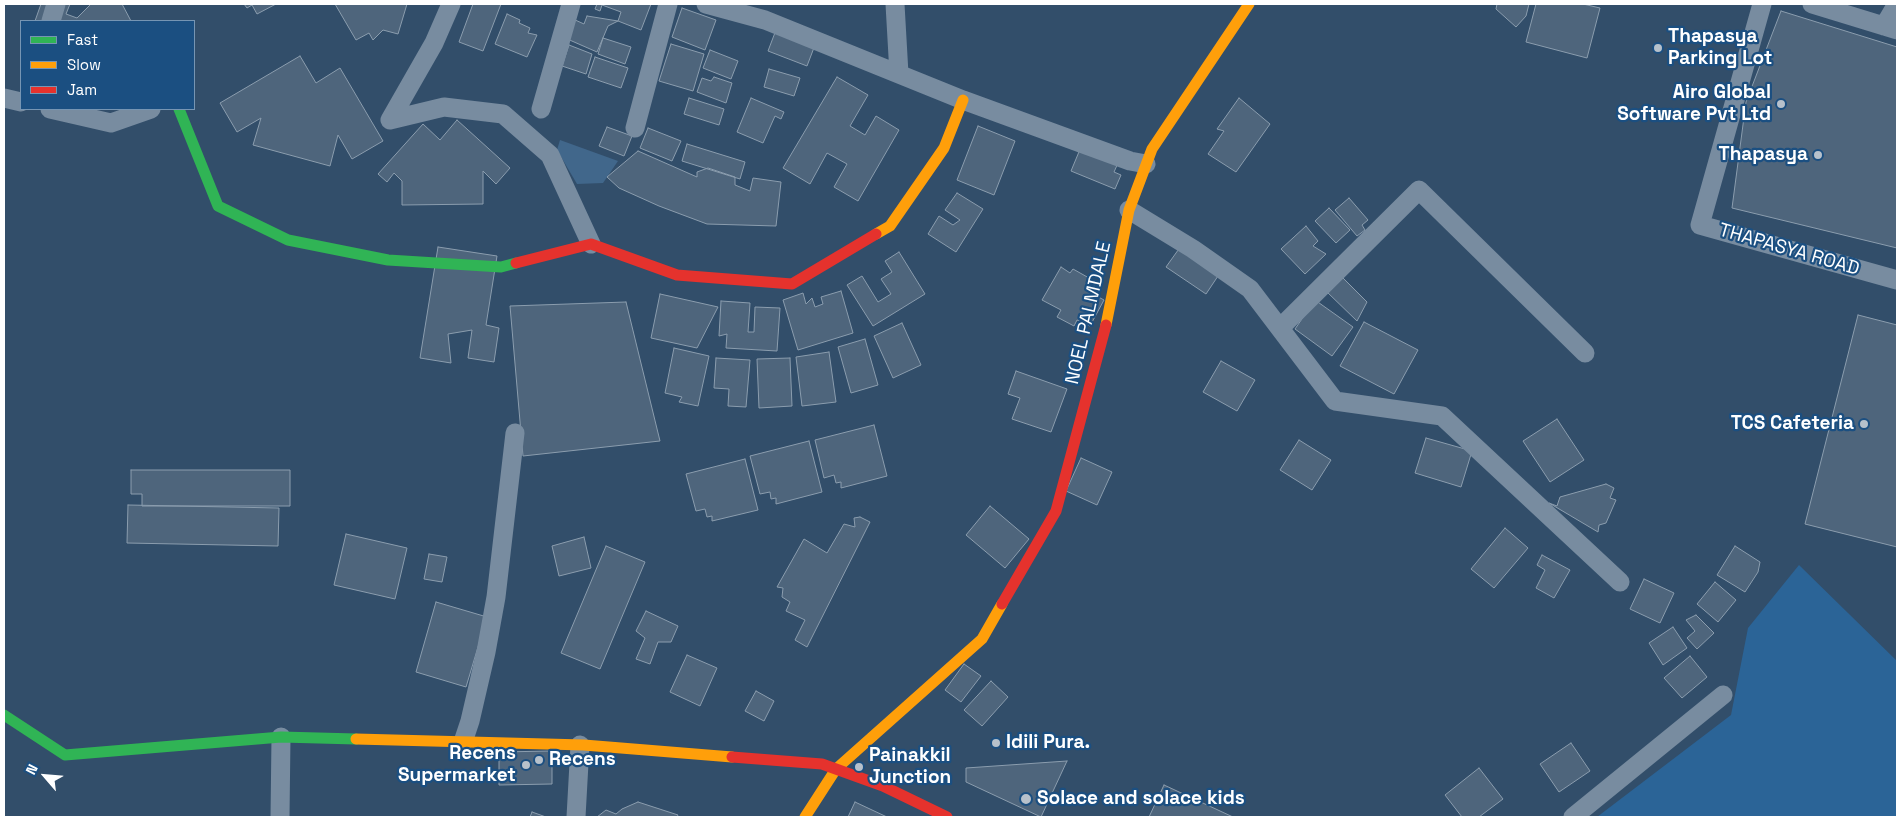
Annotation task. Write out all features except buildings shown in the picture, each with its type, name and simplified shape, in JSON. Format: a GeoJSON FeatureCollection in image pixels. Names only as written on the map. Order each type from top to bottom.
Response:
{"type":"FeatureCollection","features":[{"type":"Feature","properties":{"kind":"street"},"geometry":{"type":"LineString","coordinates":[[51,20],[56,4]]}},
{"type":"Feature","properties":{"kind":"street"},"geometry":{"type":"LineString","coordinates":[[452,4],[434,43],[390,120],[444,107],[504,114],[550,155],[591,244]]}},
{"type":"Feature","properties":{"kind":"street"},"geometry":{"type":"LineString","coordinates":[[541,109],[571,4]]}},
{"type":"Feature","properties":{"kind":"street"},"geometry":{"type":"LineString","coordinates":[[635,128],[668,4]]}},
{"type":"Feature","properties":{"kind":"street"},"geometry":{"type":"LineString","coordinates":[[706,4],[766,12],[899,74],[963,100],[1130,161],[1146,164]]}},
{"type":"Feature","properties":{"kind":"street"},"geometry":{"type":"LineString","coordinates":[[895,4],[899,74]]}},
{"type":"Feature","properties":{"kind":"street","name":"NOEL PALMDALE"},"geometry":{"type":"LineString","coordinates":[[805,817],[836,769],[982,640],[1056,511],[1112,303],[1129,210],[1146,164],[1152,149],[1249,4]]}},
{"type":"Feature","properties":{"kind":"street","name":"THAPASYA ROAD"},"geometry":{"type":"LineString","coordinates":[[1762,4],[1700,225],[1897,280]]}},
{"type":"Feature","properties":{"kind":"street"},"geometry":{"type":"LineString","coordinates":[[1812,4],[1891,28],[1897,4]]}},
{"type":"Feature","properties":{"kind":"street"},"geometry":{"type":"LineString","coordinates":[[4,98],[20,102]]}},
{"type":"Feature","properties":{"kind":"street"},"geometry":{"type":"LineString","coordinates":[[180,110],[218,206],[288,240],[388,260],[501,267],[591,244],[677,275],[792,284],[890,226],[944,148],[963,100]]}},
{"type":"Feature","properties":{"kind":"street"},"geometry":{"type":"LineString","coordinates":[[54,110],[111,123],[148,110]]}},
{"type":"Feature","properties":{"kind":"street"},"geometry":{"type":"LineString","coordinates":[[1280,328],[1419,190],[1585,352]]}},
{"type":"Feature","properties":{"kind":"street"},"geometry":{"type":"LineString","coordinates":[[1129,210],[1193,249],[1250,289],[1335,401],[1442,416],[1620,582]]}},
{"type":"Feature","properties":{"kind":"street"},"geometry":{"type":"LineString","coordinates":[[463,742],[484,661],[496,597],[515,433]]}},
{"type":"Feature","properties":{"kind":"street"},"geometry":{"type":"LineString","coordinates":[[1573,817],[1723,695]]}},
{"type":"Feature","properties":{"kind":"street"},"geometry":{"type":"LineString","coordinates":[[4,715],[65,755],[281,737],[580,745],[822,764],[883,786],[947,817]]}},
{"type":"Feature","properties":{"kind":"street"},"geometry":{"type":"LineString","coordinates":[[280,817],[281,737]]}},
{"type":"Feature","properties":{"kind":"street"},"geometry":{"type":"LineString","coordinates":[[576,817],[580,745]]}},
{"type":"Feature","properties":{"kind":"shaded area"},"geometry":{"type":"Polygon","coordinates":[[[560,140],[618,161],[603,183],[577,184],[557,150],[560,140]]]}},
{"type":"Feature","properties":{"kind":"shaded area"},"geometry":{"type":"Polygon","coordinates":[[[1799,565],[1897,661],[1897,817],[1597,817],[1731,715],[1748,628],[1799,565]]]}},
{"type":"Feature","properties":{"kind":"traffic: fast"},"geometry":{"type":"LineString","coordinates":[[179,110],[218,206],[288,240],[388,260],[501,267],[516,263]]}},
{"type":"Feature","properties":{"kind":"traffic: fast"},"geometry":{"type":"LineString","coordinates":[[4,715],[65,755],[281,737],[356,739]]}},
{"type":"Feature","properties":{"kind":"traffic: slow"},"geometry":{"type":"LineString","coordinates":[[1106,325],[1129,210],[1152,149],[1249,4]]}},
{"type":"Feature","properties":{"kind":"traffic: slow"},"geometry":{"type":"LineString","coordinates":[[876,234],[890,226],[944,148],[963,100]]}},
{"type":"Feature","properties":{"kind":"traffic: slow"},"geometry":{"type":"LineString","coordinates":[[805,817],[836,769],[982,639],[1002,604]]}},
{"type":"Feature","properties":{"kind":"traffic: slow"},"geometry":{"type":"LineString","coordinates":[[356,739],[584,745],[732,757]]}},
{"type":"Feature","properties":{"kind":"traffic: jam"},"geometry":{"type":"LineString","coordinates":[[516,263],[591,244],[677,275],[792,284],[876,234]]}},
{"type":"Feature","properties":{"kind":"traffic: jam"},"geometry":{"type":"LineString","coordinates":[[1002,604],[1056,511],[1106,325]]}},
{"type":"Feature","properties":{"kind":"traffic: jam"},"geometry":{"type":"LineString","coordinates":[[732,757],[822,764],[883,786],[947,817]]}},
{"type":"Feature","properties":{"kind":"place","name":"Thapasya Parking Lot"},"geometry":{"type":"Point","coordinates":[1658,48]}},
{"type":"Feature","properties":{"kind":"place","name":"Airo Global Software Pvt Ltd"},"geometry":{"type":"Point","coordinates":[1781,104]}},
{"type":"Feature","properties":{"kind":"place","name":"Thapasya"},"geometry":{"type":"Point","coordinates":[1818,155]}},
{"type":"Feature","properties":{"kind":"place","name":"TCS Cafeteria"},"geometry":{"type":"Point","coordinates":[1864,424]}},
{"type":"Feature","properties":{"kind":"place","name":"Idili Pura."},"geometry":{"type":"Point","coordinates":[996,743]}},
{"type":"Feature","properties":{"kind":"place","name":"Recens"},"geometry":{"type":"Point","coordinates":[539,760]}},
{"type":"Feature","properties":{"kind":"place","name":"Recens Supermarket"},"geometry":{"type":"Point","coordinates":[526,765]}},
{"type":"Feature","properties":{"kind":"place","name":"Painakkil Junction"},"geometry":{"type":"Point","coordinates":[859,767]}},
{"type":"Feature","properties":{"kind":"place","name":"Solace and solace kids"},"geometry":{"type":"Point","coordinates":[1026,799]}}]}
